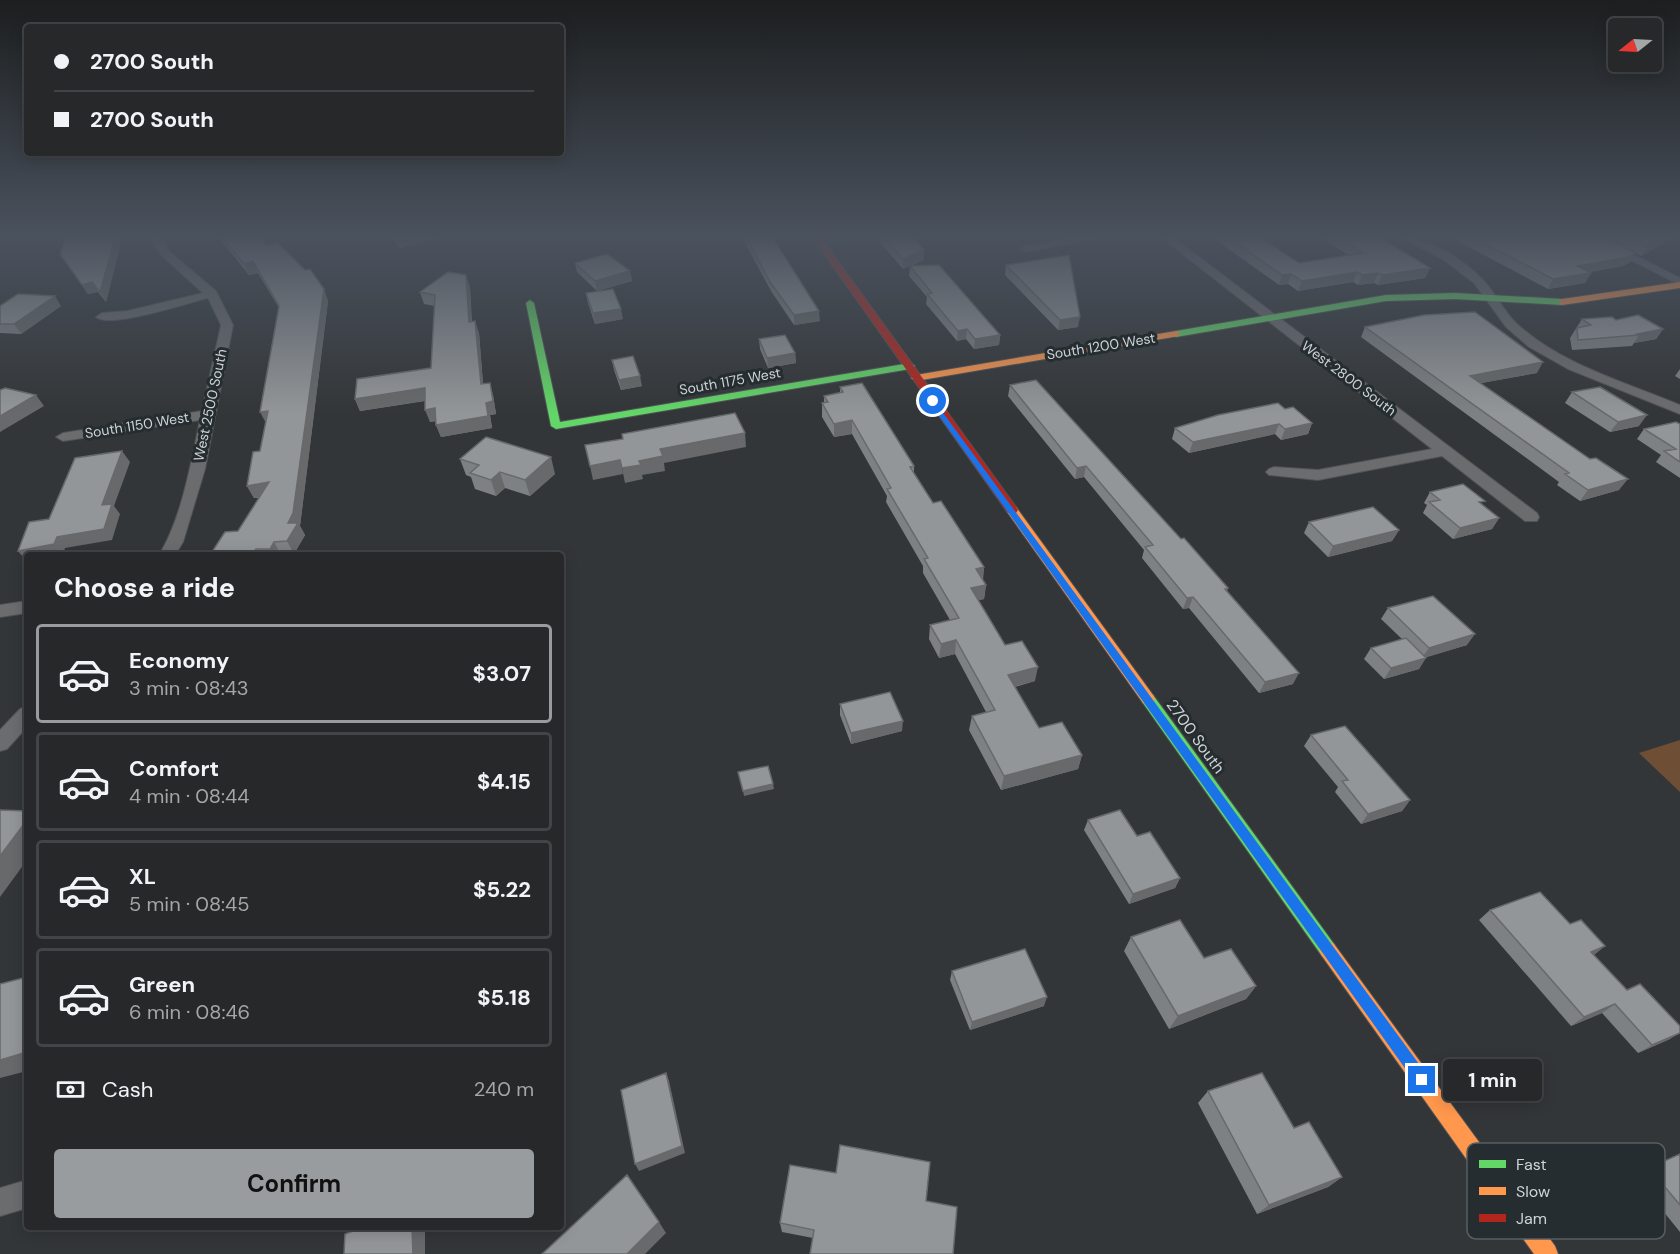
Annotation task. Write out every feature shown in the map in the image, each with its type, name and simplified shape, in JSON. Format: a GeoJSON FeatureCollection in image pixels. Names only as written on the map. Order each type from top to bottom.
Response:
{"type":"FeatureCollection","features":[{"type":"Feature","properties":{"kind":"street"},"geometry":{"type":"LineString","coordinates":[[102,317],[127,315],[202,297]]}},
{"type":"Feature","properties":{"kind":"street","name":"West 2500 South"},"geometry":{"type":"LineString","coordinates":[[169,552],[175,542],[210,414],[227,325],[213,297]]}},
{"type":"Feature","properties":{"kind":"street","name":"2700 South"},"geometry":{"type":"LineString","coordinates":[[859,297],[1467,1143]]}},
{"type":"Feature","properties":{"kind":"street","name":"West 2800 South"},"geometry":{"type":"LineString","coordinates":[[1243,297],[1531,517]]}},
{"type":"Feature","properties":{"kind":"street","name":"South 1200 West"},"geometry":{"type":"LineString","coordinates":[[913,372],[1271,318],[1386,298],[1489,298],[1564,302],[1599,297]]}},
{"type":"Feature","properties":{"kind":"street"},"geometry":{"type":"LineString","coordinates":[[1489,298],[1510,324],[1544,349],[1573,366],[1680,410]]}},
{"type":"Feature","properties":{"kind":"street","name":"South 1175 West"},"geometry":{"type":"LineString","coordinates":[[530,303],[556,426],[913,372]]}},
{"type":"Feature","properties":{"kind":"street","name":"South 1150 West"},"geometry":{"type":"LineString","coordinates":[[63,437],[210,414]]}},
{"type":"Feature","properties":{"kind":"street"},"geometry":{"type":"LineString","coordinates":[[1274,472],[1318,475],[1443,451]]}},
{"type":"Feature","properties":{"kind":"street"},"geometry":{"type":"LineString","coordinates":[[0,611],[24,607]]}},
{"type":"Feature","properties":{"kind":"street"},"geometry":{"type":"LineString","coordinates":[[12,737],[24,719]]}},
{"type":"Feature","properties":{"kind":"street"},"geometry":{"type":"LineString","coordinates":[[0,1202],[24,1195]]}},
{"type":"Feature","properties":{"kind":"street","name":"2700 South"},"geometry":{"type":"LineString","coordinates":[[1536,1239],[1547,1254]]}},
{"type":"Feature","properties":{"kind":"shaded area"},"geometry":{"type":"Polygon","coordinates":[[[1680,740],[1680,792],[1639,753],[1680,740]]]}},
{"type":"Feature","properties":{"kind":"building"},"geometry":{"type":"Polygon","coordinates":[[[14,297],[54,297],[14,324],[0,324],[0,306],[14,297]]]}},
{"type":"Feature","properties":{"kind":"building"},"geometry":{"type":"Polygon","coordinates":[[[274,297],[323,297],[293,513],[288,523],[298,523],[287,541],[274,542],[270,549],[256,549],[254,552],[212,552],[225,532],[238,531],[269,482],[247,486],[253,452],[260,451],[268,411],[260,412],[279,306],[274,297]]]}},
{"type":"Feature","properties":{"kind":"building"},"geometry":{"type":"Polygon","coordinates":[[[435,297],[467,297],[469,322],[475,321],[481,384],[490,383],[493,401],[486,403],[488,416],[436,425],[435,408],[425,410],[425,388],[355,399],[357,379],[431,368],[435,297]]]}},
{"type":"Feature","properties":{"kind":"building"},"geometry":{"type":"Polygon","coordinates":[[[587,297],[616,297],[621,309],[593,313],[587,297]]]}},
{"type":"Feature","properties":{"kind":"building"},"geometry":{"type":"Polygon","coordinates":[[[781,297],[810,297],[819,311],[794,315],[781,297]]]}},
{"type":"Feature","properties":{"kind":"building"},"geometry":{"type":"Polygon","coordinates":[[[929,297],[966,297],[1000,335],[975,339],[967,329],[958,331],[929,297]]]}},
{"type":"Feature","properties":{"kind":"building"},"geometry":{"type":"Polygon","coordinates":[[[1037,297],[1076,297],[1080,317],[1060,320],[1037,297]]]}},
{"type":"Feature","properties":{"kind":"building"},"geometry":{"type":"Polygon","coordinates":[[[1475,312],[1543,362],[1470,376],[1590,459],[1596,458],[1628,479],[1588,490],[1565,474],[1569,473],[1365,327],[1424,315],[1475,312]]]}},
{"type":"Feature","properties":{"kind":"building"},"geometry":{"type":"Polygon","coordinates":[[[1638,315],[1663,329],[1637,334],[1639,335],[1578,340],[1577,328],[1591,325],[1582,319],[1612,317],[1616,320],[1638,315]]]}},
{"type":"Feature","properties":{"kind":"building"},"geometry":{"type":"Polygon","coordinates":[[[785,335],[795,353],[767,358],[759,339],[785,335]]]}},
{"type":"Feature","properties":{"kind":"building"},"geometry":{"type":"Polygon","coordinates":[[[633,356],[640,376],[619,380],[612,360],[633,356]]]}},
{"type":"Feature","properties":{"kind":"building"},"geometry":{"type":"Polygon","coordinates":[[[1036,380],[1181,539],[1184,538],[1228,588],[1225,589],[1299,673],[1265,682],[1193,597],[1187,598],[1145,547],[1153,545],[1086,466],[1077,468],[1010,385],[1036,380]]]}},
{"type":"Feature","properties":{"kind":"building"},"geometry":{"type":"Polygon","coordinates":[[[862,383],[914,466],[910,467],[933,503],[941,501],[984,567],[976,569],[986,585],[971,588],[1005,645],[1022,641],[1038,667],[1008,675],[1039,728],[1062,722],[1082,755],[1004,776],[972,716],[995,710],[956,640],[941,644],[930,625],[959,618],[924,559],[928,558],[887,489],[891,488],[852,420],[834,424],[822,403],[828,402],[824,396],[843,392],[840,387],[862,383]]]}},
{"type":"Feature","properties":{"kind":"building"},"geometry":{"type":"Polygon","coordinates":[[[1600,387],[1647,415],[1618,422],[1572,392],[1600,387]]]}},
{"type":"Feature","properties":{"kind":"building"},"geometry":{"type":"Polygon","coordinates":[[[5,388],[36,395],[0,416],[0,390],[5,388]]]}},
{"type":"Feature","properties":{"kind":"building"},"geometry":{"type":"Polygon","coordinates":[[[1278,403],[1285,409],[1293,407],[1312,423],[1285,429],[1279,424],[1193,442],[1175,428],[1218,415],[1278,403]]]}},
{"type":"Feature","properties":{"kind":"building"},"geometry":{"type":"Polygon","coordinates":[[[735,413],[745,433],[660,449],[663,456],[639,461],[641,465],[622,468],[620,460],[590,466],[585,445],[623,439],[622,434],[735,413]]]}},
{"type":"Feature","properties":{"kind":"building"},"geometry":{"type":"Polygon","coordinates":[[[1676,422],[1680,424],[1680,462],[1664,451],[1676,449],[1644,429],[1676,422]]]}},
{"type":"Feature","properties":{"kind":"building"},"geometry":{"type":"Polygon","coordinates":[[[486,437],[551,457],[525,480],[500,472],[491,480],[470,473],[479,465],[460,459],[486,437]]]}},
{"type":"Feature","properties":{"kind":"building"},"geometry":{"type":"Polygon","coordinates":[[[122,451],[102,505],[112,504],[104,529],[57,537],[54,544],[18,551],[29,522],[49,519],[75,458],[122,451]]]}},
{"type":"Feature","properties":{"kind":"building"},"geometry":{"type":"Polygon","coordinates":[[[1463,484],[1485,501],[1479,502],[1499,518],[1460,528],[1429,502],[1440,500],[1430,492],[1463,484]]]}},
{"type":"Feature","properties":{"kind":"building"},"geometry":{"type":"Polygon","coordinates":[[[1373,507],[1399,530],[1333,546],[1309,522],[1373,507]]]}},
{"type":"Feature","properties":{"kind":"building"},"geometry":{"type":"Polygon","coordinates":[[[1433,596],[1475,634],[1429,648],[1388,608],[1433,596]]]}},
{"type":"Feature","properties":{"kind":"building"},"geometry":{"type":"Polygon","coordinates":[[[1406,638],[1426,658],[1391,668],[1371,648],[1406,638]]]}},
{"type":"Feature","properties":{"kind":"building"},"geometry":{"type":"Polygon","coordinates":[[[890,692],[903,721],[851,733],[840,704],[890,692]]]}},
{"type":"Feature","properties":{"kind":"building"},"geometry":{"type":"Polygon","coordinates":[[[1345,726],[1410,800],[1368,814],[1342,781],[1348,780],[1311,735],[1345,726]]]}},
{"type":"Feature","properties":{"kind":"building"},"geometry":{"type":"Polygon","coordinates":[[[768,766],[773,784],[743,791],[738,772],[768,766]]]}},
{"type":"Feature","properties":{"kind":"building"},"geometry":{"type":"Polygon","coordinates":[[[0,810],[24,811],[24,824],[0,856],[0,810]]]}},
{"type":"Feature","properties":{"kind":"building"},"geometry":{"type":"Polygon","coordinates":[[[1120,810],[1137,836],[1150,832],[1180,878],[1133,894],[1088,820],[1120,810]]]}},
{"type":"Feature","properties":{"kind":"building"},"geometry":{"type":"Polygon","coordinates":[[[1540,892],[1570,924],[1581,920],[1605,946],[1591,952],[1627,990],[1640,984],[1680,1026],[1680,1033],[1652,1045],[1615,1004],[1584,1017],[1490,910],[1540,892]]]}},
{"type":"Feature","properties":{"kind":"building"},"geometry":{"type":"Polygon","coordinates":[[[1180,920],[1204,958],[1231,949],[1256,986],[1178,1016],[1131,937],[1180,920]]]}},
{"type":"Feature","properties":{"kind":"building"},"geometry":{"type":"Polygon","coordinates":[[[1025,949],[1047,997],[972,1022],[952,971],[1025,949]]]}},
{"type":"Feature","properties":{"kind":"building"},"geometry":{"type":"Polygon","coordinates":[[[24,978],[24,1053],[0,1060],[0,984],[24,978]]]}},
{"type":"Feature","properties":{"kind":"building"},"geometry":{"type":"Polygon","coordinates":[[[666,1073],[682,1146],[635,1164],[621,1090],[666,1073]]]}},
{"type":"Feature","properties":{"kind":"building"},"geometry":{"type":"Polygon","coordinates":[[[1262,1073],[1294,1128],[1309,1122],[1342,1177],[1269,1205],[1208,1091],[1262,1073]]]}},
{"type":"Feature","properties":{"kind":"building"},"geometry":{"type":"Polygon","coordinates":[[[840,1145],[930,1162],[926,1201],[957,1207],[953,1254],[810,1254],[814,1230],[780,1223],[790,1165],[836,1173],[840,1145]]]}},
{"type":"Feature","properties":{"kind":"building"},"geometry":{"type":"Polygon","coordinates":[[[1680,1154],[1680,1205],[1665,1187],[1665,1161],[1680,1154]]]}},
{"type":"Feature","properties":{"kind":"building"},"geometry":{"type":"Polygon","coordinates":[[[627,1175],[659,1222],[629,1254],[542,1254],[627,1175]]]}},
{"type":"Feature","properties":{"kind":"building"},"geometry":{"type":"Polygon","coordinates":[[[355,1230],[412,1230],[413,1254],[344,1254],[345,1234],[355,1230]]]}},
{"type":"Feature","properties":{"kind":"traffic: fast"},"geometry":{"type":"LineString","coordinates":[[1176,334],[1386,298],[1437,297]]}},
{"type":"Feature","properties":{"kind":"traffic: fast"},"geometry":{"type":"LineString","coordinates":[[1464,297],[1562,302]]}},
{"type":"Feature","properties":{"kind":"traffic: fast"},"geometry":{"type":"LineString","coordinates":[[530,303],[556,426],[910,366]]}},
{"type":"Feature","properties":{"kind":"traffic: fast"},"geometry":{"type":"LineString","coordinates":[[1148,699],[1328,950]]}},
{"type":"Feature","properties":{"kind":"traffic: slow"},"geometry":{"type":"LineString","coordinates":[[1562,302],[1600,297]]}},
{"type":"Feature","properties":{"kind":"traffic: slow"},"geometry":{"type":"LineString","coordinates":[[916,378],[1176,334]]}},
{"type":"Feature","properties":{"kind":"traffic: slow"},"geometry":{"type":"LineString","coordinates":[[1012,510],[1148,699]]}},
{"type":"Feature","properties":{"kind":"traffic: slow"},"geometry":{"type":"LineString","coordinates":[[1328,950],[1467,1143]]}},
{"type":"Feature","properties":{"kind":"traffic: slow"},"geometry":{"type":"LineString","coordinates":[[1536,1239],[1547,1254]]}},
{"type":"Feature","properties":{"kind":"traffic: jam"},"geometry":{"type":"LineString","coordinates":[[859,297],[1012,510]]}},
{"type":"Feature","properties":{"kind":"route"},"geometry":{"type":"LineString","coordinates":[[933,401],[1422,1080]]}}]}
